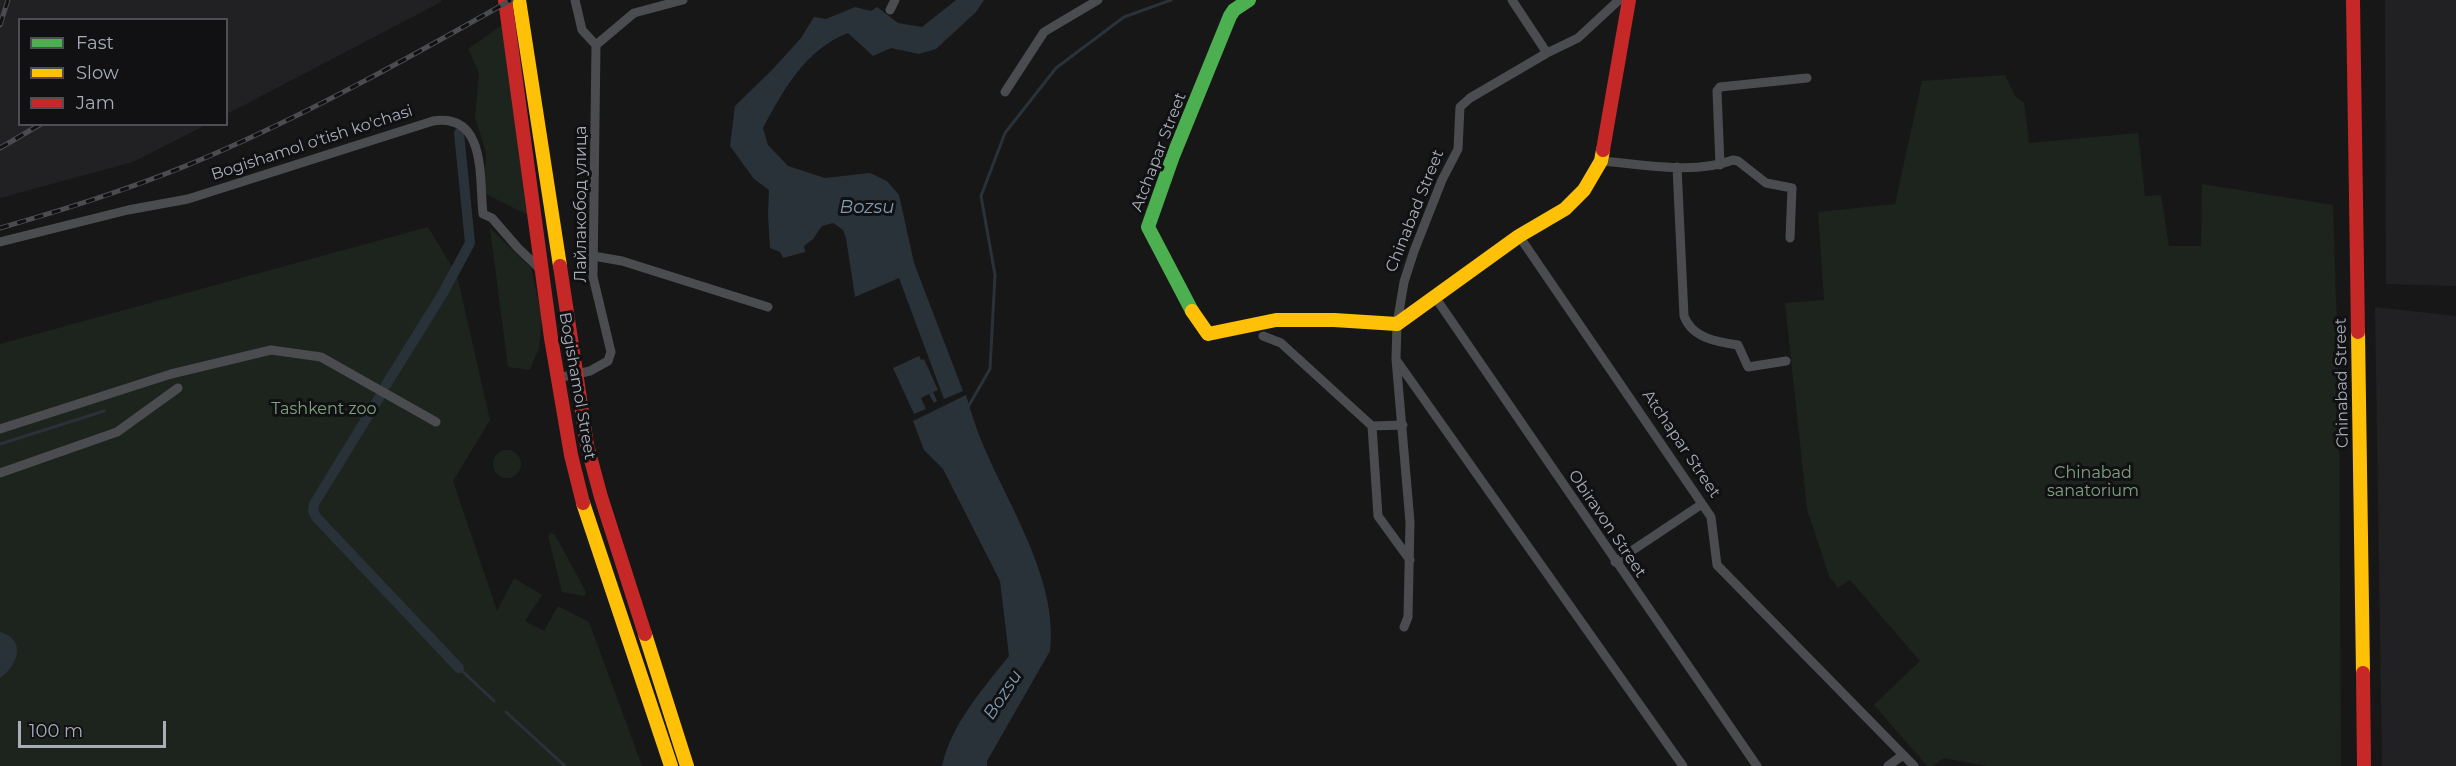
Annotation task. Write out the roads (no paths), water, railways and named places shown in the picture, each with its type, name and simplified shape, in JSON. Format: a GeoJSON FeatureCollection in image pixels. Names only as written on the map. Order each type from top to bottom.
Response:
{"type":"FeatureCollection","features":[{"type":"Feature","properties":{"kind":"main road","name":"Bogishamol Street"},"geometry":{"type":"LineString","coordinates":[[505,0],[541,270],[576,479],[671,766]]}},
{"type":"Feature","properties":{"kind":"main road","name":"Bogishamol Street"},"geometry":{"type":"LineString","coordinates":[[519,0],[575,375],[593,472],[687,766]]}},
{"type":"Feature","properties":{"kind":"main road","name":"Atchapar Street"},"geometry":{"type":"LineString","coordinates":[[1249,0],[1230,16],[1149,219],[1150,235],[1163,254],[1190,309],[1208,334],[1276,320],[1334,320],[1396,324]]}},
{"type":"Feature","properties":{"kind":"main road"},"geometry":{"type":"LineString","coordinates":[[1396,324],[1520,236],[1565,209],[1576,198],[1601,161],[1629,0]]}},
{"type":"Feature","properties":{"kind":"main road","name":"Chinabad Street"},"geometry":{"type":"LineString","coordinates":[[2353,0],[2364,766]]}},
{"type":"Feature","properties":{"kind":"street"},"geometry":{"type":"LineString","coordinates":[[575,0],[582,30],[596,45],[634,13],[683,0]]}},
{"type":"Feature","properties":{"kind":"street"},"geometry":{"type":"LineString","coordinates":[[890,10],[895,0]]}},
{"type":"Feature","properties":{"kind":"street"},"geometry":{"type":"LineString","coordinates":[[1005,92],[1044,32],[1098,0]]}},
{"type":"Feature","properties":{"kind":"street"},"geometry":{"type":"LineString","coordinates":[[1512,0],[1546,53]]}},
{"type":"Feature","properties":{"kind":"street","name":"Chinabad Street"},"geometry":{"type":"LineString","coordinates":[[1404,627],[1408,617],[1410,522],[1396,359],[1396,324],[1404,282],[1414,251],[1442,180],[1458,149],[1462,104],[1546,53],[1578,38],[1619,0]]}},
{"type":"Feature","properties":{"kind":"street","name":"Лайлакобод улица"},"geometry":{"type":"LineString","coordinates":[[558,378],[590,371],[608,361],[611,352],[593,277],[596,45]]}},
{"type":"Feature","properties":{"kind":"street"},"geometry":{"type":"LineString","coordinates":[[1720,165],[1717,91],[1720,87],[1808,78]]}},
{"type":"Feature","properties":{"kind":"street","name":"Bogishamol o'tish ko'chasi"},"geometry":{"type":"LineString","coordinates":[[0,242],[128,210],[188,199],[433,121],[447,120],[459,123],[475,141],[483,214],[492,218],[541,270]]}},
{"type":"Feature","properties":{"kind":"street"},"geometry":{"type":"LineString","coordinates":[[1601,161],[1677,167],[1720,165],[1733,160],[1766,183],[1792,188],[1790,238]]}},
{"type":"Feature","properties":{"kind":"street"},"geometry":{"type":"LineString","coordinates":[[1677,167],[1684,316],[1688,324],[1709,339],[1738,345],[1748,367],[1786,361]]}},
{"type":"Feature","properties":{"kind":"street","name":"Atchapar Street"},"geometry":{"type":"LineString","coordinates":[[1520,236],[1711,517],[1718,565],[1914,766]]}},
{"type":"Feature","properties":{"kind":"street"},"geometry":{"type":"LineString","coordinates":[[593,256],[622,261],[768,308]]}},
{"type":"Feature","properties":{"kind":"street","name":"Obiravon Street"},"geometry":{"type":"LineString","coordinates":[[1435,297],[1757,766]]}},
{"type":"Feature","properties":{"kind":"street"},"geometry":{"type":"LineString","coordinates":[[1263,336],[1281,343],[1372,426],[1378,516],[1410,560]]}},
{"type":"Feature","properties":{"kind":"street"},"geometry":{"type":"LineString","coordinates":[[0,429],[171,374],[271,350],[321,357],[436,422]]}},
{"type":"Feature","properties":{"kind":"street"},"geometry":{"type":"LineString","coordinates":[[1396,359],[1683,766]]}},
{"type":"Feature","properties":{"kind":"street"},"geometry":{"type":"LineString","coordinates":[[0,473],[117,432],[178,388]]}},
{"type":"Feature","properties":{"kind":"street"},"geometry":{"type":"LineString","coordinates":[[1372,426],[1403,425]]}},
{"type":"Feature","properties":{"kind":"street"},"geometry":{"type":"LineString","coordinates":[[1615,562],[1702,504]]}},
{"type":"Feature","properties":{"kind":"street"},"geometry":{"type":"LineString","coordinates":[[1888,766],[1903,755]]}},
{"type":"Feature","properties":{"kind":"water","name":"Bozsu"},"geometry":{"type":"Polygon","coordinates":[[[956,0],[984,0],[976,12],[936,49],[919,54],[891,48],[873,56],[848,33],[833,40],[820,49],[797,72],[763,128],[768,145],[788,166],[825,178],[870,173],[887,181],[899,195],[914,263],[963,391],[944,399],[899,278],[855,297],[846,238],[843,230],[833,223],[822,226],[813,239],[804,246],[805,252],[783,258],[780,252],[770,248],[769,190],[754,179],[730,146],[735,106],[801,38],[814,17],[826,19],[855,7],[871,11],[877,7],[898,23],[922,27],[956,0]]]}},
{"type":"Feature","properties":{"kind":"water"},"geometry":{"type":"Polygon","coordinates":[[[919,356],[921,360],[924,359],[938,390],[933,392],[937,401],[934,403],[929,394],[921,398],[926,409],[914,414],[893,368],[919,356]]]}},
{"type":"Feature","properties":{"kind":"water","name":"Bozsu"},"geometry":{"type":"Polygon","coordinates":[[[966,395],[979,435],[1028,540],[1038,568],[1051,623],[1050,651],[987,761],[987,766],[942,766],[960,721],[1009,656],[1000,581],[943,469],[924,450],[913,421],[966,395]]]}},
{"type":"Feature","properties":{"kind":"water"},"geometry":{"type":"Polygon","coordinates":[[[0,632],[14,640],[17,653],[11,667],[0,678],[0,632]]]}},
{"type":"Feature","properties":{"kind":"waterway"},"geometry":{"type":"LineString","coordinates":[[968,407],[990,369],[995,275],[981,196],[1005,133],[1056,68],[1124,17],[1171,0]]}},
{"type":"Feature","properties":{"kind":"waterway"},"geometry":{"type":"LineString","coordinates":[[386,385],[443,293],[470,243],[459,133]]}},
{"type":"Feature","properties":{"kind":"waterway"},"geometry":{"type":"LineString","coordinates":[[379,398],[314,504],[313,511],[316,517],[459,668]]}},
{"type":"Feature","properties":{"kind":"waterway"},"geometry":{"type":"LineString","coordinates":[[0,444],[104,411]]}},
{"type":"Feature","properties":{"kind":"waterway"},"geometry":{"type":"LineString","coordinates":[[459,668],[494,701]]}},
{"type":"Feature","properties":{"kind":"waterway"},"geometry":{"type":"LineString","coordinates":[[506,712],[565,766]]}},
{"type":"Feature","properties":{"kind":"railway"},"geometry":{"type":"LineString","coordinates":[[0,25],[8,0]]}},
{"type":"Feature","properties":{"kind":"railway"},"geometry":{"type":"LineString","coordinates":[[0,228],[131,187],[246,140],[361,83],[511,0]]}},
{"type":"Feature","properties":{"kind":"railway"},"geometry":{"type":"LineString","coordinates":[[0,148],[38,126]]}},
{"type":"Feature","properties":{"kind":"park label","name":"Tashkent zoo"},"geometry":{"type":"Point","coordinates":[324,409]}},
{"type":"Feature","properties":{"kind":"park label","name":"Chinabad sanatorium"},"geometry":{"type":"Point","coordinates":[2093,482]}}]}
